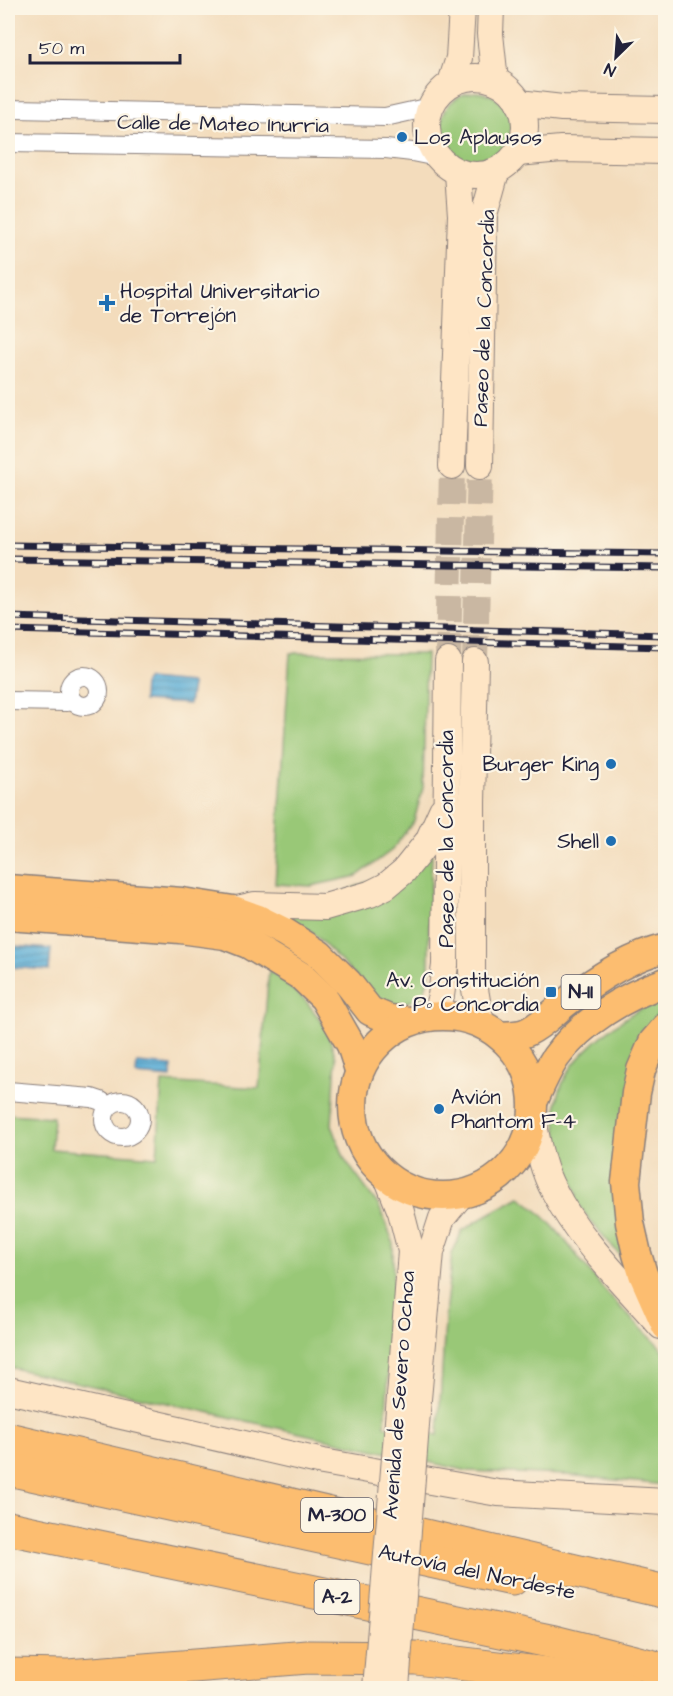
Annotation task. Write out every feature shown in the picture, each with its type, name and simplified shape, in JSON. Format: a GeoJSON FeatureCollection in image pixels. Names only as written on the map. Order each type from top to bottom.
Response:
{"type":"FeatureCollection","features":[{"type":"Feature","properties":{"kind":"highway","name":"M-300"},"geometry":{"type":"LineString","coordinates":[[8,1439],[666,1592]]}},
{"type":"Feature","properties":{"kind":"highway","name":"Autovía del Nordeste"},"geometry":{"type":"LineString","coordinates":[[8,1469],[567,1591],[666,1615]]}},
{"type":"Feature","properties":{"kind":"highway","name":"A-2"},"geometry":{"type":"LineString","coordinates":[[8,1528],[554,1642],[666,1670]]}},
{"type":"Feature","properties":{"kind":"highway"},"geometry":{"type":"LineString","coordinates":[[8,1675],[68,1676],[308,1657],[416,1658],[547,1674],[624,1689]]}},
{"type":"Feature","properties":{"kind":"main road"},"geometry":{"type":"LineString","coordinates":[[8,889],[182,902],[232,910],[258,919],[284,932],[319,954],[348,983],[370,1011],[389,1019],[423,1018]]}},
{"type":"Feature","properties":{"kind":"main road"},"geometry":{"type":"LineString","coordinates":[[8,916],[180,928],[225,935],[248,944],[301,976],[324,998],[351,1045],[359,1070]]}},
{"type":"Feature","properties":{"kind":"main road","name":"N-II"},"geometry":{"type":"LineString","coordinates":[[666,948],[650,951],[608,972],[565,1003],[542,1024],[525,1033],[491,1030],[457,1016],[423,1018],[391,1030],[377,1043],[359,1070],[352,1106],[356,1134],[369,1159],[387,1177],[417,1192],[439,1196],[460,1196],[488,1185],[508,1169],[525,1144],[546,1073],[558,1055],[587,1024],[625,1000],[666,982]]}},
{"type":"Feature","properties":{"kind":"main road"},"geometry":{"type":"LineString","coordinates":[[666,1026],[653,1042],[641,1070],[636,1093],[626,1182],[630,1223],[643,1274],[666,1326]]}},
{"type":"Feature","properties":{"kind":"main road"},"geometry":{"type":"LineString","coordinates":[[491,1030],[516,1052],[528,1072],[534,1109]]}},
{"type":"Feature","properties":{"kind":"street"},"geometry":{"type":"LineString","coordinates":[[451,83],[459,58],[462,8]]}},
{"type":"Feature","properties":{"kind":"street"},"geometry":{"type":"LineString","coordinates":[[491,8],[490,34],[495,81]]}},
{"type":"Feature","properties":{"kind":"street"},"geometry":{"type":"LineString","coordinates":[[480,77],[495,81],[509,90],[519,103],[524,115],[523,141],[518,153],[496,172],[477,176],[449,168],[436,157],[428,142],[426,124],[430,107],[438,93],[451,83],[465,78],[480,77]]}},
{"type":"Feature","properties":{"kind":"street"},"geometry":{"type":"LineString","coordinates":[[519,103],[562,108],[666,110]]}},
{"type":"Feature","properties":{"kind":"street","name":"Calle de Mateo Inurria"},"geometry":{"type":"LineString","coordinates":[[8,108],[385,117],[430,107]]}},
{"type":"Feature","properties":{"kind":"street","name":"Calle de Mateo Inurria"},"geometry":{"type":"LineString","coordinates":[[8,143],[386,149],[436,157]]}},
{"type":"Feature","properties":{"kind":"street"},"geometry":{"type":"LineString","coordinates":[[518,153],[561,149],[666,151]]}},
{"type":"Feature","properties":{"kind":"street","name":"Paseo de la Concordia"},"geometry":{"type":"LineString","coordinates":[[452,466],[461,215],[458,172]]}},
{"type":"Feature","properties":{"kind":"street","name":"Paseo de la Concordia"},"geometry":{"type":"LineString","coordinates":[[480,466],[484,215],[496,172]]}},
{"type":"Feature","properties":{"kind":"street","name":"Paseo de la Concordia"},"geometry":{"type":"LineString","coordinates":[[423,1018],[441,996],[446,965],[448,661]]}},
{"type":"Feature","properties":{"kind":"street","name":"Paseo de la Concordia"},"geometry":{"type":"LineString","coordinates":[[475,662],[472,972],[491,1030]]}},
{"type":"Feature","properties":{"kind":"street"},"geometry":{"type":"LineString","coordinates":[[8,701],[67,702],[72,700]]}},
{"type":"Feature","properties":{"kind":"street"},"geometry":{"type":"LineString","coordinates":[[232,910],[255,905],[325,907],[370,894],[386,886],[404,871],[428,841],[446,801]]}},
{"type":"Feature","properties":{"kind":"street"},"geometry":{"type":"LineString","coordinates":[[8,1091],[92,1098],[108,1106]]}},
{"type":"Feature","properties":{"kind":"street"},"geometry":{"type":"LineString","coordinates":[[534,1109],[540,1158],[554,1191],[585,1239],[666,1330]]}},
{"type":"Feature","properties":{"kind":"street","name":"Avenida de Severo Ochoa"},"geometry":{"type":"LineString","coordinates":[[387,1177],[401,1212],[411,1251],[409,1398],[396,1689]]}},
{"type":"Feature","properties":{"kind":"street","name":"Avenida de Severo Ochoa"},"geometry":{"type":"LineString","coordinates":[[376,1689],[409,1398],[431,1252],[442,1218],[460,1196]]}},
{"type":"Feature","properties":{"kind":"street"},"geometry":{"type":"LineString","coordinates":[[8,1390],[323,1462],[498,1493],[666,1502]]}},
{"type":"Feature","properties":{"kind":"green space"},"geometry":{"type":"Polygon","coordinates":[[[483,92],[496,98],[505,107],[509,113],[511,127],[509,141],[501,152],[490,160],[469,162],[451,152],[443,141],[441,120],[451,102],[462,94],[483,92]]]}},
{"type":"Feature","properties":{"kind":"green space"},"geometry":{"type":"Polygon","coordinates":[[[290,653],[426,654],[423,788],[414,821],[392,850],[357,876],[311,886],[275,884],[290,653]]]}},
{"type":"Feature","properties":{"kind":"green space"},"geometry":{"type":"Polygon","coordinates":[[[432,854],[429,977],[422,998],[397,1005],[384,1005],[316,936],[288,916],[432,854]]]}},
{"type":"Feature","properties":{"kind":"green space"},"geometry":{"type":"Polygon","coordinates":[[[269,970],[305,1000],[326,1027],[336,1058],[332,1125],[345,1160],[379,1206],[393,1242],[393,1311],[385,1426],[438,1435],[446,1306],[452,1254],[462,1231],[520,1197],[554,1227],[608,1295],[665,1352],[665,1485],[567,1475],[468,1471],[8,1367],[8,1114],[53,1117],[51,1149],[157,1157],[162,1082],[259,1088],[269,970]]]}},
{"type":"Feature","properties":{"kind":"green space"},"geometry":{"type":"Polygon","coordinates":[[[665,997],[665,1006],[647,1029],[625,1261],[573,1198],[578,1195],[557,1132],[557,1100],[562,1084],[579,1057],[629,1016],[665,997]]]}},
{"type":"Feature","properties":{"kind":"water"},"geometry":{"type":"Polygon","coordinates":[[[147,679],[190,683],[192,685],[189,704],[143,701],[144,683],[147,679]]]}},
{"type":"Feature","properties":{"kind":"water"},"geometry":{"type":"Polygon","coordinates":[[[12,946],[51,949],[49,970],[10,967],[12,946]]]}},
{"type":"Feature","properties":{"kind":"water"},"geometry":{"type":"Polygon","coordinates":[[[137,1063],[172,1066],[171,1078],[136,1075],[137,1063]]]}},
{"type":"Feature","properties":{"kind":"tunnel"},"geometry":{"type":"LineString","coordinates":[[448,661],[452,466]]}},
{"type":"Feature","properties":{"kind":"tunnel"},"geometry":{"type":"LineString","coordinates":[[475,662],[480,466]]}},
{"type":"Feature","properties":{"kind":"railway"},"geometry":{"type":"LineString","coordinates":[[8,545],[666,554]]}},
{"type":"Feature","properties":{"kind":"railway"},"geometry":{"type":"LineString","coordinates":[[8,559],[666,568]]}},
{"type":"Feature","properties":{"kind":"railway"},"geometry":{"type":"LineString","coordinates":[[8,617],[666,635]]}},
{"type":"Feature","properties":{"kind":"railway"},"geometry":{"type":"LineString","coordinates":[[8,630],[666,647]]}},
{"type":"Feature","properties":{"kind":"place","name":"Los Aplausos"},"geometry":{"type":"Point","coordinates":[402,137]}},
{"type":"Feature","properties":{"kind":"place","name":"Hospital Universitario de Torrejón"},"geometry":{"type":"Point","coordinates":[107,303]}},
{"type":"Feature","properties":{"kind":"place","name":"Burger King"},"geometry":{"type":"Point","coordinates":[611,764]}},
{"type":"Feature","properties":{"kind":"place","name":"Shell"},"geometry":{"type":"Point","coordinates":[611,841]}},
{"type":"Feature","properties":{"kind":"place","name":"Av. Constitución - Pº Concordia"},"geometry":{"type":"Point","coordinates":[551,992]}},
{"type":"Feature","properties":{"kind":"place","name":"Avión Phantom F-4"},"geometry":{"type":"Point","coordinates":[439,1109]}}]}
